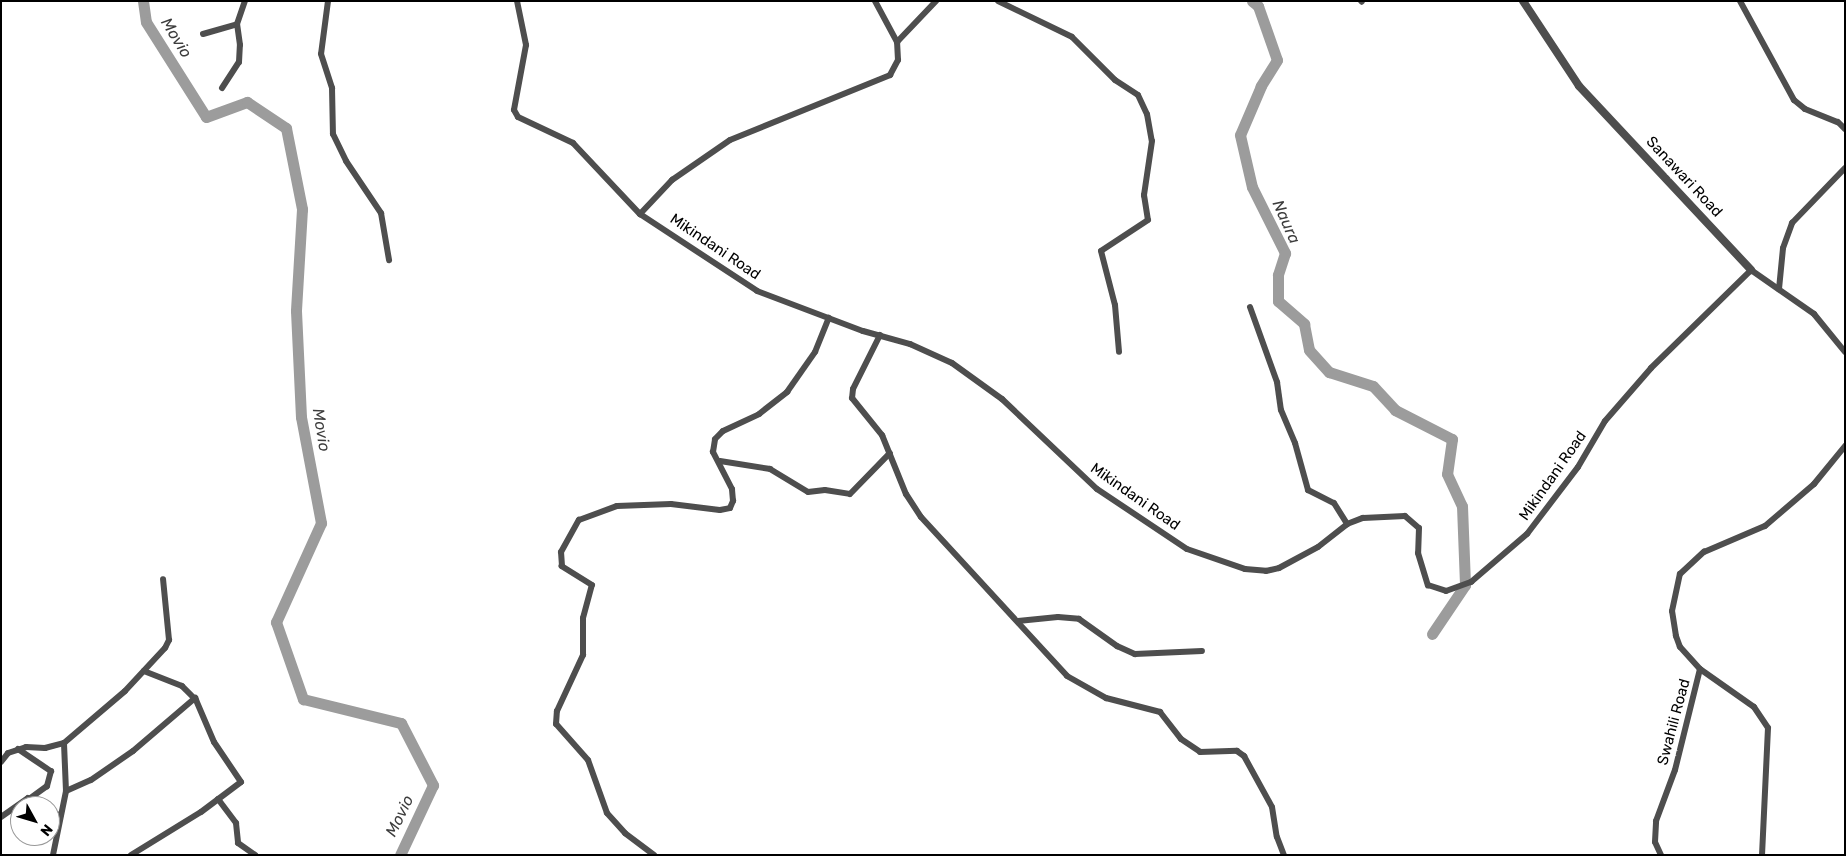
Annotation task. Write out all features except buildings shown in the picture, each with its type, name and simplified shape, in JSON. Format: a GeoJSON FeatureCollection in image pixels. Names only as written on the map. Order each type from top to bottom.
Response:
{"type":"FeatureCollection","features":[{"type":"Feature","properties":{"kind":"street"},"geometry":{"type":"LineString","coordinates":[[222,88],[240,56],[237,24],[245,1]]}},
{"type":"Feature","properties":{"kind":"street"},"geometry":{"type":"LineString","coordinates":[[328,1],[321,54],[332,88],[333,134],[346,161],[381,213],[389,260]]}},
{"type":"Feature","properties":{"kind":"street"},"geometry":{"type":"LineString","coordinates":[[640,214],[672,180],[730,140],[890,75],[898,60],[897,42],[875,1]]}},
{"type":"Feature","properties":{"kind":"street"},"geometry":{"type":"LineString","coordinates":[[897,42],[936,1]]}},
{"type":"Feature","properties":{"kind":"street"},"geometry":{"type":"LineString","coordinates":[[998,1],[1072,37],[1115,80],[1138,95],[1150,120],[1151,159],[1144,195],[1148,220],[1143,226],[1100,251],[1115,305],[1119,352]]}},
{"type":"Feature","properties":{"kind":"street","name":"Sanawari Road"},"geometry":{"type":"LineString","coordinates":[[1523,1],[1579,86],[1751,270],[1814,314],[1845,352]]}},
{"type":"Feature","properties":{"kind":"street"},"geometry":{"type":"LineString","coordinates":[[1740,1],[1794,100],[1802,107],[1838,122],[1845,129]]}},
{"type":"Feature","properties":{"kind":"street","name":"Mikindani Road"},"geometry":{"type":"LineString","coordinates":[[519,2],[526,45],[514,110],[518,116],[573,143],[640,214],[757,291],[952,363],[1021,416],[1097,489],[1187,549],[1244,569],[1266,571],[1291,563],[1348,524],[1377,516],[1405,516],[1419,528],[1418,553],[1428,585],[1446,591],[1471,582],[1527,534],[1578,467],[1605,421],[1650,368],[1751,270]]}},
{"type":"Feature","properties":{"kind":"street"},"geometry":{"type":"LineString","coordinates":[[203,34],[237,24]]}},
{"type":"Feature","properties":{"kind":"street"},"geometry":{"type":"LineString","coordinates":[[1779,289],[1783,248],[1792,223],[1845,168]]}},
{"type":"Feature","properties":{"kind":"street"},"geometry":{"type":"LineString","coordinates":[[1250,307],[1277,382],[1281,410],[1296,443],[1308,490],[1334,503],[1348,524]]}},
{"type":"Feature","properties":{"kind":"street"},"geometry":{"type":"LineString","coordinates":[[654,855],[626,833],[607,813],[588,760],[556,724],[557,711],[583,655],[583,618],[592,585],[562,566],[561,552],[579,520],[617,506],[672,504],[720,510],[730,508],[734,501],[732,489],[720,461],[713,452],[717,435],[760,414],[787,392],[815,352],[830,318]]}},
{"type":"Feature","properties":{"kind":"street"},"geometry":{"type":"LineString","coordinates":[[880,335],[851,393],[879,430],[915,509],[1060,669],[1086,689],[1106,698],[1160,712],[1181,739],[1200,752],[1237,751],[1244,756],[1272,807],[1277,837],[1284,855]]}},
{"type":"Feature","properties":{"kind":"street","name":"Swahili Road"},"geometry":{"type":"LineString","coordinates":[[1661,855],[1655,842],[1656,821],[1675,770],[1700,670],[1680,647],[1672,611],[1674,590],[1686,565],[1711,548],[1765,526],[1814,484],[1845,446]]}},
{"type":"Feature","properties":{"kind":"street"},"geometry":{"type":"LineString","coordinates":[[720,461],[770,469],[808,492],[825,490],[850,494],[890,453]]}},
{"type":"Feature","properties":{"kind":"street"},"geometry":{"type":"LineString","coordinates":[[1,762],[8,753],[18,749],[54,747],[64,743],[144,671],[169,640],[163,579]]}},
{"type":"Feature","properties":{"kind":"street"},"geometry":{"type":"LineString","coordinates":[[1018,621],[1058,617],[1079,619],[1117,646],[1135,654],[1202,651]]}},
{"type":"Feature","properties":{"kind":"street"},"geometry":{"type":"LineString","coordinates":[[1700,670],[1754,707],[1768,728],[1762,855]]}},
{"type":"Feature","properties":{"kind":"street"},"geometry":{"type":"LineString","coordinates":[[131,855],[201,812],[218,798],[239,785],[241,780],[214,742],[195,698],[182,686],[144,671]]}},
{"type":"Feature","properties":{"kind":"street"},"geometry":{"type":"LineString","coordinates":[[66,791],[91,780],[126,756],[195,698]]}},
{"type":"Feature","properties":{"kind":"street"},"geometry":{"type":"LineString","coordinates":[[60,816],[66,791],[64,743]]}},
{"type":"Feature","properties":{"kind":"street"},"geometry":{"type":"LineString","coordinates":[[18,749],[51,771],[47,786],[33,796]]}},
{"type":"Feature","properties":{"kind":"street"},"geometry":{"type":"LineString","coordinates":[[218,798],[236,823],[238,843],[251,854]]}},
{"type":"Feature","properties":{"kind":"waterway","name":"Movio"},"geometry":{"type":"LineString","coordinates":[[143,1],[146,22],[206,117],[247,102],[286,128],[302,209],[296,311],[301,417],[321,523],[276,622],[303,699],[401,723],[433,785],[400,855]]}},
{"type":"Feature","properties":{"kind":"waterway","name":"Naura"},"geometry":{"type":"LineString","coordinates":[[1252,1],[1258,6],[1277,60],[1261,86],[1240,135],[1252,187],[1285,253],[1278,275],[1278,301],[1304,324],[1309,350],[1329,372],[1373,386],[1395,410],[1452,439],[1447,474],[1462,506],[1465,585],[1432,634]]}}]}
